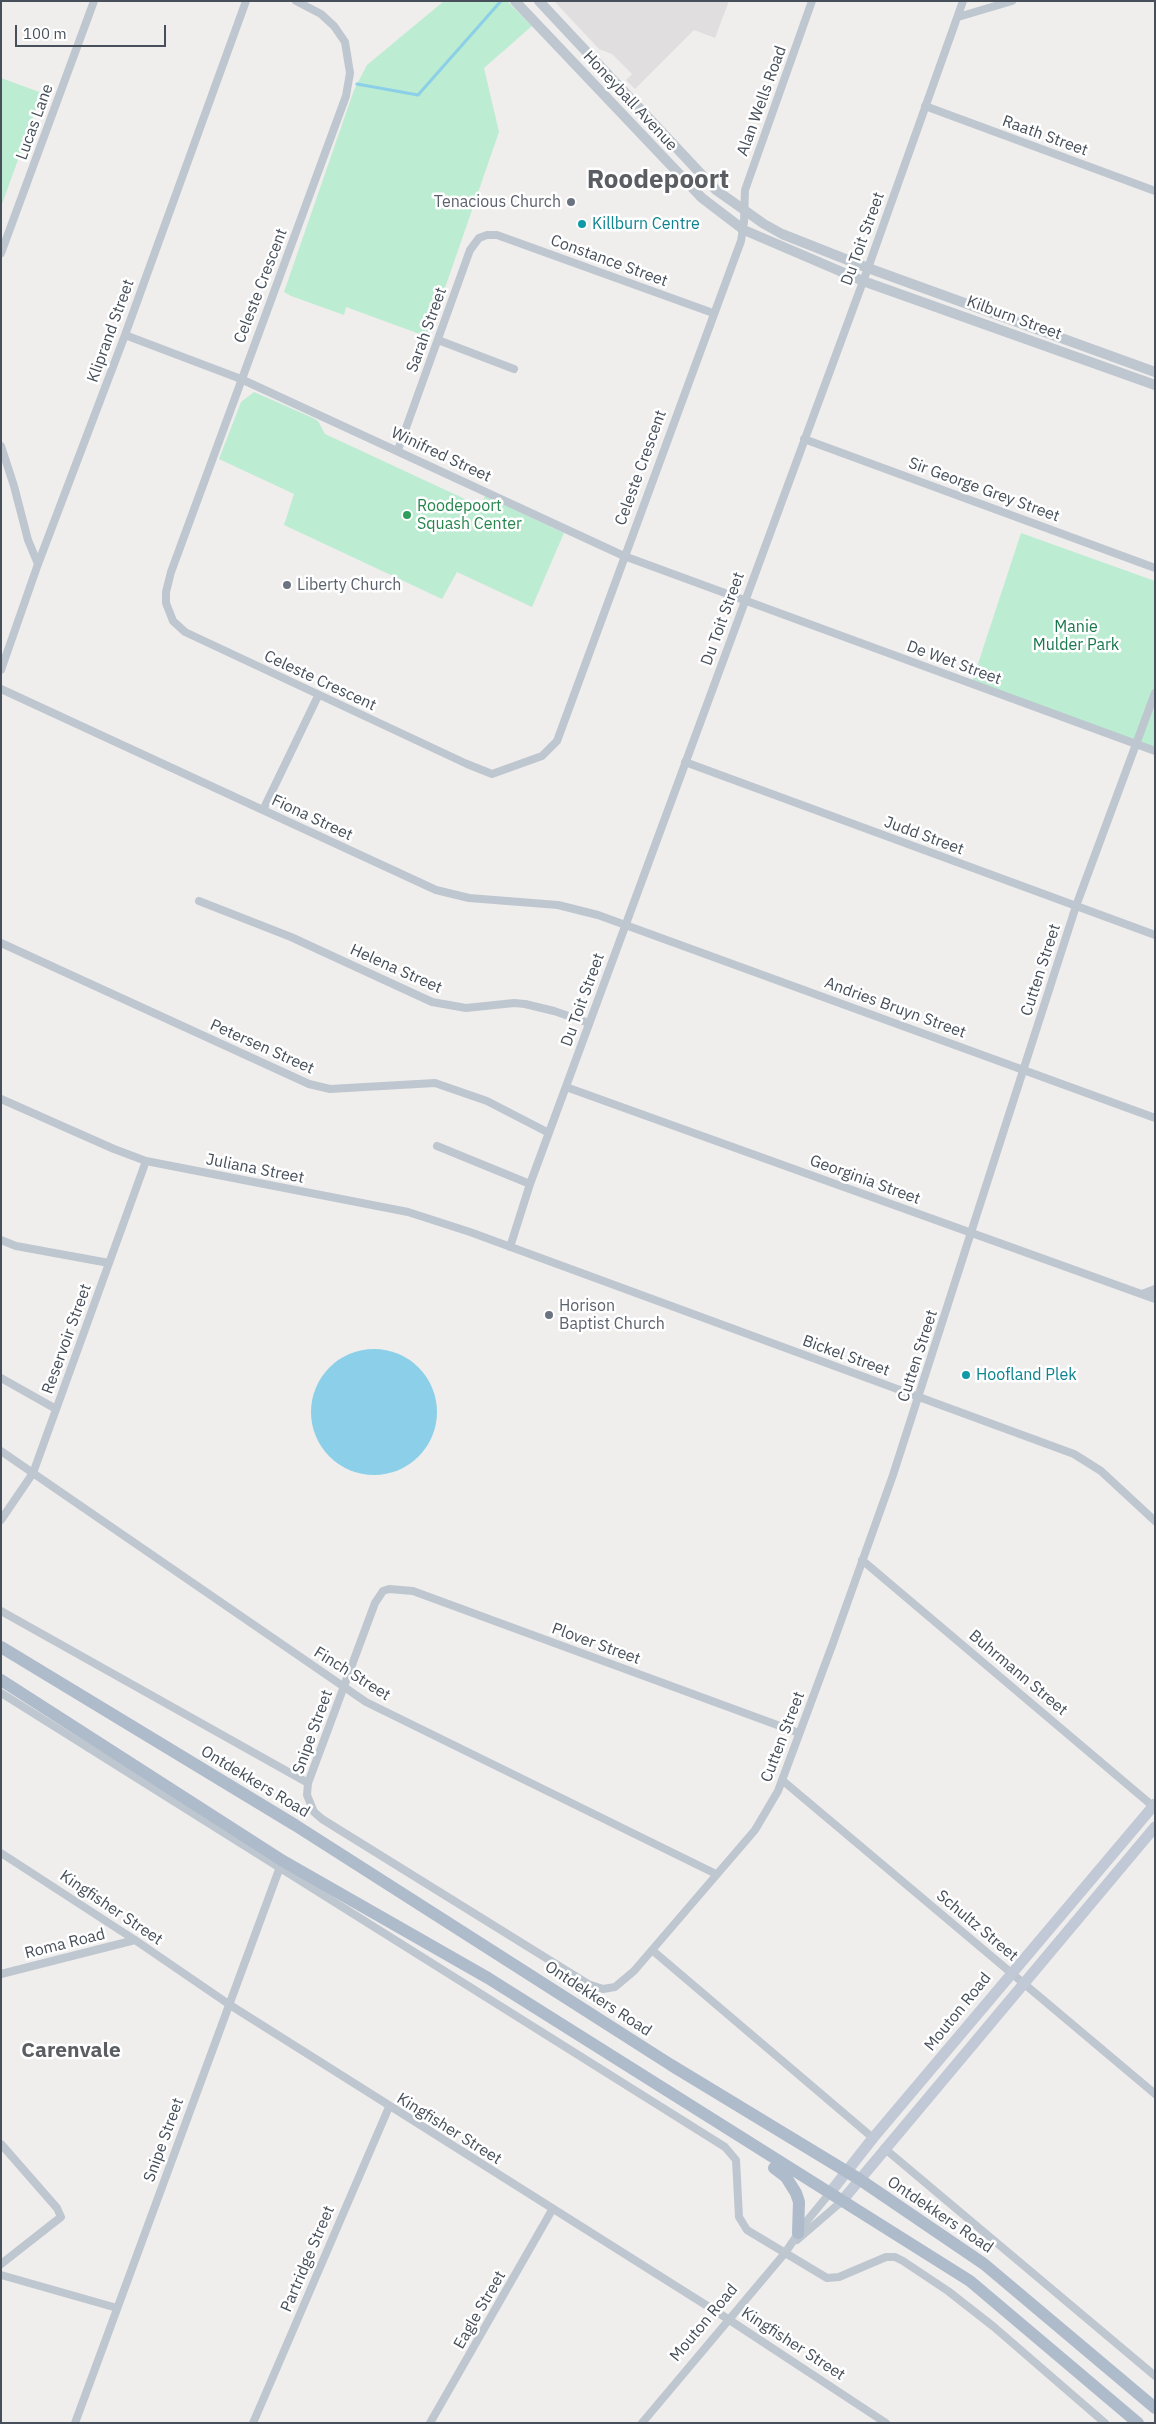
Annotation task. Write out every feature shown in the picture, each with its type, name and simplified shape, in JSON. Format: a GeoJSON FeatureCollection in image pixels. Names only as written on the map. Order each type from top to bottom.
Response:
{"type":"FeatureCollection","features":[{"type":"Feature","properties":{"kind":"main road","name":"Ontdekkers Road"},"geometry":{"type":"LineString","coordinates":[[1,1647],[295,1825],[662,2060],[859,2179],[984,2264],[1155,2408]]}},
{"type":"Feature","properties":{"kind":"main road"},"geometry":{"type":"LineString","coordinates":[[1,1680],[283,1860],[488,1978],[970,2282],[1138,2423]]}},
{"type":"Feature","properties":{"kind":"main road","name":"Mouton Road"},"geometry":{"type":"LineString","coordinates":[[829,2194],[873,2138],[1154,1806]]}},
{"type":"Feature","properties":{"kind":"main road","name":"Mouton Road"},"geometry":{"type":"LineString","coordinates":[[841,2202],[884,2148],[944,2081],[1155,1827]]}},
{"type":"Feature","properties":{"kind":"main road"},"geometry":{"type":"LineString","coordinates":[[733,2132],[792,2184],[799,2202],[795,2239]]}},
{"type":"Feature","properties":{"kind":"street","name":"Lucas Lane"},"geometry":{"type":"LineString","coordinates":[[1,253],[94,1]]}},
{"type":"Feature","properties":{"kind":"street","name":"Kliprand Street"},"geometry":{"type":"LineString","coordinates":[[1,670],[38,564],[125,335],[246,1]]}},
{"type":"Feature","properties":{"kind":"street","name":"Honeyball Avenue"},"geometry":{"type":"LineString","coordinates":[[515,1],[702,198],[744,230],[863,281]]}},
{"type":"Feature","properties":{"kind":"street","name":"Honeyball Avenue"},"geometry":{"type":"LineString","coordinates":[[538,1],[716,190],[744,211],[782,234],[868,268]]}},
{"type":"Feature","properties":{"kind":"street","name":"Alan Wells Road"},"geometry":{"type":"LineString","coordinates":[[744,211],[745,190],[812,1]]}},
{"type":"Feature","properties":{"kind":"street","name":"Du Toit Street"},"geometry":{"type":"LineString","coordinates":[[510,1247],[530,1184],[868,268],[963,1]]}},
{"type":"Feature","properties":{"kind":"street"},"geometry":{"type":"LineString","coordinates":[[958,18],[1012,1]]}},
{"type":"Feature","properties":{"kind":"street","name":"Celeste Crescent"},"geometry":{"type":"LineString","coordinates":[[298,2],[321,14],[334,26],[345,42],[350,74],[346,96],[171,572],[166,592],[166,603],[173,621],[185,632],[318,696],[485,772],[499,773],[542,756],[550,750],[557,741],[744,230],[744,211]]}},
{"type":"Feature","properties":{"kind":"street","name":"Raath Street"},"geometry":{"type":"LineString","coordinates":[[925,106],[1155,191]]}},
{"type":"Feature","properties":{"kind":"street","name":"Sarah Street"},"geometry":{"type":"LineString","coordinates":[[398,450],[470,250],[479,238],[487,235],[496,235]]}},
{"type":"Feature","properties":{"kind":"street","name":"Constance Street"},"geometry":{"type":"LineString","coordinates":[[496,235],[713,312]]}},
{"type":"Feature","properties":{"kind":"street","name":"Kilburn Street"},"geometry":{"type":"LineString","coordinates":[[868,268],[1155,372]]}},
{"type":"Feature","properties":{"kind":"street","name":"Kilburn Street"},"geometry":{"type":"LineString","coordinates":[[863,281],[1155,385]]}},
{"type":"Feature","properties":{"kind":"street"},"geometry":{"type":"LineString","coordinates":[[977,321],[981,308]]}},
{"type":"Feature","properties":{"kind":"street","name":"Winifred Street"},"geometry":{"type":"LineString","coordinates":[[125,335],[241,379],[624,556],[744,601]]}},
{"type":"Feature","properties":{"kind":"street"},"geometry":{"type":"LineString","coordinates":[[438,340],[514,369]]}},
{"type":"Feature","properties":{"kind":"street"},"geometry":{"type":"LineString","coordinates":[[1091,362],[1095,351]]}},
{"type":"Feature","properties":{"kind":"street","name":"Sir George Grey Street"},"geometry":{"type":"LineString","coordinates":[[804,439],[1155,568]]}},
{"type":"Feature","properties":{"kind":"street"},"geometry":{"type":"LineString","coordinates":[[1,446],[28,540],[38,564]]}},
{"type":"Feature","properties":{"kind":"street","name":"De Wet Street"},"geometry":{"type":"LineString","coordinates":[[744,601],[1155,751]]}},
{"type":"Feature","properties":{"kind":"street","name":"Fiona Street"},"geometry":{"type":"LineString","coordinates":[[1,689],[436,890],[469,898],[572,908],[626,924]]}},
{"type":"Feature","properties":{"kind":"street","name":"Cutten Street"},"geometry":{"type":"LineString","coordinates":[[623,1982],[755,1830],[778,1790],[919,1398],[1076,906],[1155,693]]}},
{"type":"Feature","properties":{"kind":"street"},"geometry":{"type":"LineString","coordinates":[[263,810],[318,696]]}},
{"type":"Feature","properties":{"kind":"street","name":"Judd Street"},"geometry":{"type":"LineString","coordinates":[[686,762],[1155,935]]}},
{"type":"Feature","properties":{"kind":"street","name":"Helena Street"},"geometry":{"type":"LineString","coordinates":[[199,900],[291,937],[432,1002],[466,1008],[514,1003],[526,1004],[589,1023]]}},
{"type":"Feature","properties":{"kind":"street","name":"Andries Bruyn Street"},"geometry":{"type":"LineString","coordinates":[[626,924],[1155,1118]]}},
{"type":"Feature","properties":{"kind":"street","name":"Petersen Street"},"geometry":{"type":"LineString","coordinates":[[1,942],[309,1084],[330,1089],[435,1082],[477,1097],[550,1133]]}},
{"type":"Feature","properties":{"kind":"street","name":"Georginia Street"},"geometry":{"type":"LineString","coordinates":[[566,1087],[1155,1299]]}},
{"type":"Feature","properties":{"kind":"street","name":"Juliana Street"},"geometry":{"type":"LineString","coordinates":[[1,1099],[114,1149],[146,1161],[408,1212],[510,1247]]}},
{"type":"Feature","properties":{"kind":"street"},"geometry":{"type":"LineString","coordinates":[[437,1146],[530,1184]]}},
{"type":"Feature","properties":{"kind":"street","name":"Reservoir Street"},"geometry":{"type":"LineString","coordinates":[[1,1520],[33,1472],[146,1161]]}},
{"type":"Feature","properties":{"kind":"street"},"geometry":{"type":"LineString","coordinates":[[1,1240],[16,1246],[109,1263]]}},
{"type":"Feature","properties":{"kind":"street","name":"Bickel Street"},"geometry":{"type":"LineString","coordinates":[[510,1247],[1074,1454],[1101,1471],[1155,1521]]}},
{"type":"Feature","properties":{"kind":"street"},"geometry":{"type":"LineString","coordinates":[[1142,1294],[1155,1289]]}},
{"type":"Feature","properties":{"kind":"street"},"geometry":{"type":"LineString","coordinates":[[1,1378],[56,1409]]}},
{"type":"Feature","properties":{"kind":"street","name":"Finch Street"},"geometry":{"type":"LineString","coordinates":[[1,1451],[344,1688],[376,1708],[716,1874]]}},
{"type":"Feature","properties":{"kind":"street","name":"Buhrmann Street"},"geometry":{"type":"LineString","coordinates":[[862,1560],[1154,1806]]}},
{"type":"Feature","properties":{"kind":"street","name":"Plover Street"},"geometry":{"type":"LineString","coordinates":[[383,1592],[398,1588],[413,1591],[800,1732]]}},
{"type":"Feature","properties":{"kind":"street","name":"Snipe Street"},"geometry":{"type":"LineString","coordinates":[[309,1801],[308,1782],[375,1603],[383,1592]]}},
{"type":"Feature","properties":{"kind":"street","name":"Ontdekkers Road"},"geometry":{"type":"LineString","coordinates":[[1,1611],[308,1782]]}},
{"type":"Feature","properties":{"kind":"street"},"geometry":{"type":"LineString","coordinates":[[1,1693],[728,2150],[737,2164],[738,2213],[741,2223],[747,2230],[820,2275],[831,2278],[886,2257],[895,2257],[903,2261],[948,2291],[994,2327],[1105,2423]]}},
{"type":"Feature","properties":{"kind":"street","name":"Schultz Street"},"geometry":{"type":"LineString","coordinates":[[782,1780],[1155,2094]]}},
{"type":"Feature","properties":{"kind":"street","name":"Ontdekkers Road"},"geometry":{"type":"LineString","coordinates":[[309,1801],[314,1812],[322,1819],[588,1984],[610,1988],[623,1982]]}},
{"type":"Feature","properties":{"kind":"street","name":"Kingfisher Street"},"geometry":{"type":"LineString","coordinates":[[1,1853],[135,1940],[230,2005],[552,2210],[728,2319],[886,2423]]}},
{"type":"Feature","properties":{"kind":"street","name":"Snipe Street"},"geometry":{"type":"LineString","coordinates":[[75,2423],[280,1867]]}},
{"type":"Feature","properties":{"kind":"street","name":"Roma Road"},"geometry":{"type":"LineString","coordinates":[[1,1974],[135,1940]]}},
{"type":"Feature","properties":{"kind":"street"},"geometry":{"type":"LineString","coordinates":[[652,1950],[873,2138]]}},
{"type":"Feature","properties":{"kind":"street","name":"Partridge Street"},"geometry":{"type":"LineString","coordinates":[[253,2423],[389,2106]]}},
{"type":"Feature","properties":{"kind":"street"},"geometry":{"type":"LineString","coordinates":[[1,2144],[58,2208],[61,2216],[1,2264]]}},
{"type":"Feature","properties":{"kind":"street","name":"Ontdekkers Road"},"geometry":{"type":"LineString","coordinates":[[884,2148],[1155,2376]]}},
{"type":"Feature","properties":{"kind":"street","name":"Mouton Road"},"geometry":{"type":"LineString","coordinates":[[642,2423],[785,2253],[829,2194]]}},
{"type":"Feature","properties":{"kind":"street","name":"Mouton Road"},"geometry":{"type":"LineString","coordinates":[[795,2239],[841,2202]]}},
{"type":"Feature","properties":{"kind":"street","name":"Eagle Street"},"geometry":{"type":"LineString","coordinates":[[430,2423],[552,2210]]}},
{"type":"Feature","properties":{"kind":"street"},"geometry":{"type":"LineString","coordinates":[[1,2275],[117,2308]]}},
{"type":"Feature","properties":{"kind":"shaded area"},"geometry":{"type":"Polygon","coordinates":[[[554,1],[729,1],[715,38],[694,30],[635,89],[626,80],[632,74],[612,54],[599,49],[554,1]]]}},
{"type":"Feature","properties":{"kind":"green space"},"geometry":{"type":"Polygon","coordinates":[[[444,1],[507,1],[532,26],[484,68],[499,132],[428,337],[346,307],[344,315],[284,292],[354,90],[367,65],[444,1]]]}},
{"type":"Feature","properties":{"kind":"green space"},"geometry":{"type":"Polygon","coordinates":[[[1,78],[42,93],[1,207],[1,78]]]}},
{"type":"Feature","properties":{"kind":"green space","name":"Roodepoort Squash Center"},"geometry":{"type":"Polygon","coordinates":[[[254,392],[313,418],[318,421],[325,434],[480,506],[485,496],[564,533],[532,607],[457,572],[442,599],[284,525],[294,494],[219,459],[241,402],[254,392]]]}},
{"type":"Feature","properties":{"kind":"green space","name":"Manie Mulder Park"},"geometry":{"type":"Polygon","coordinates":[[[1021,533],[1155,581],[1155,749],[972,682],[1021,533]]]}},
{"type":"Feature","properties":{"kind":"water"},"geometry":{"type":"Polygon","coordinates":[[[374,1349],[398,1354],[409,1359],[419,1367],[427,1377],[432,1388],[437,1412],[432,1436],[427,1447],[419,1457],[409,1465],[398,1470],[374,1475],[350,1470],[339,1465],[329,1457],[321,1447],[316,1436],[311,1412],[316,1388],[321,1377],[329,1367],[339,1359],[350,1354],[374,1349]]]}},
{"type":"Feature","properties":{"kind":"waterway"},"geometry":{"type":"LineString","coordinates":[[357,84],[418,95],[501,1]]}},
{"type":"Feature","properties":{"kind":"place","name":"Tenacious Church"},"geometry":{"type":"Point","coordinates":[571,202]}},
{"type":"Feature","properties":{"kind":"place","name":"Killburn Centre"},"geometry":{"type":"Point","coordinates":[582,224]}},
{"type":"Feature","properties":{"kind":"place","name":"Roodepoort Squash Center"},"geometry":{"type":"Point","coordinates":[407,515]}},
{"type":"Feature","properties":{"kind":"place","name":"Liberty Church"},"geometry":{"type":"Point","coordinates":[287,585]}},
{"type":"Feature","properties":{"kind":"place","name":"Horison Baptist Church"},"geometry":{"type":"Point","coordinates":[549,1315]}},
{"type":"Feature","properties":{"kind":"place","name":"Hoofland Plek"},"geometry":{"type":"Point","coordinates":[966,1375]}},
{"type":"Feature","properties":{"kind":"district","name":"Roodepoort"},"geometry":{"type":"Point","coordinates":[658,180]}},
{"type":"Feature","properties":{"kind":"district","name":"Carenvale"},"geometry":{"type":"Point","coordinates":[71,2051]}}]}
